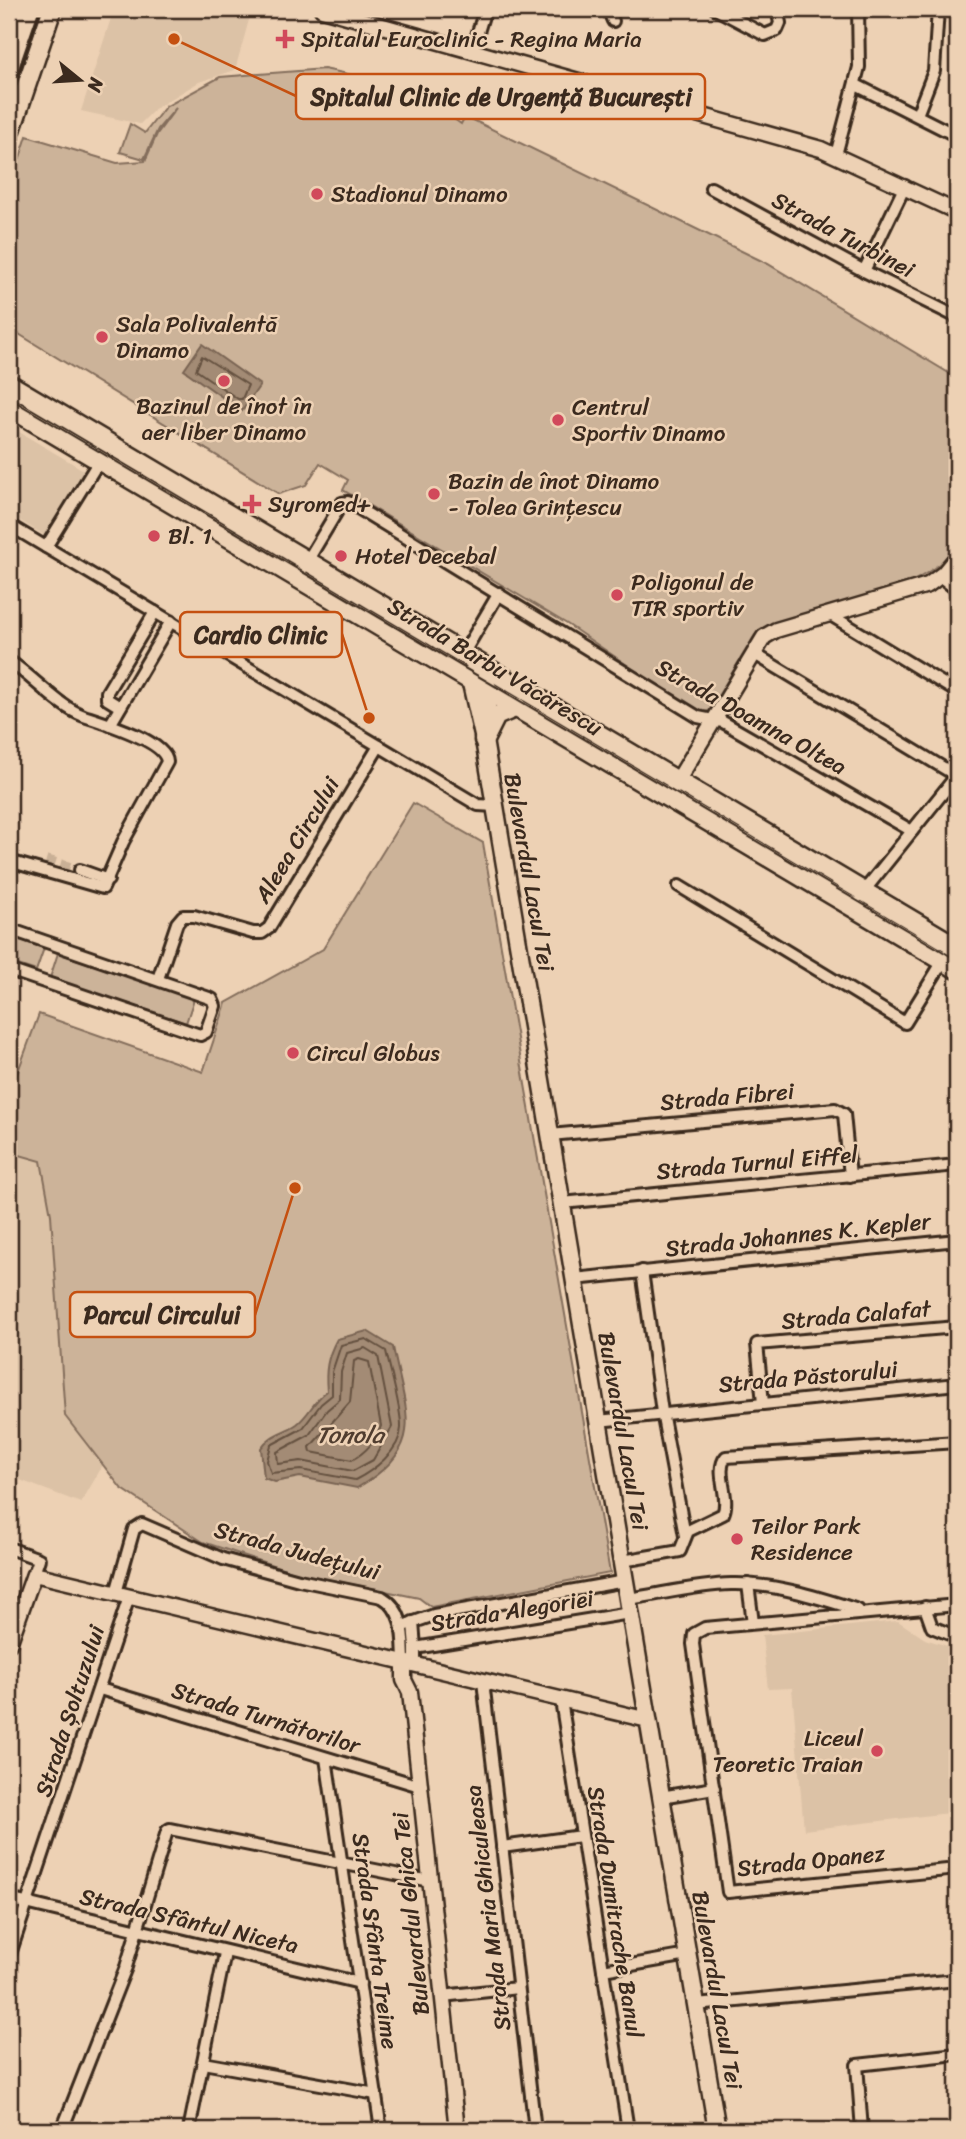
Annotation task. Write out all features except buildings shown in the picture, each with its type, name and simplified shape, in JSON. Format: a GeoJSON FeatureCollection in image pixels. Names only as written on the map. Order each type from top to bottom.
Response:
{"type":"FeatureCollection","features":[{"type":"Feature","properties":{"kind":"main road"},"geometry":{"type":"LineString","coordinates":[[9,67],[29,9]]}},
{"type":"Feature","properties":{"kind":"main road"},"geometry":{"type":"LineString","coordinates":[[9,136],[52,9]]}},
{"type":"Feature","properties":{"kind":"main road","name":"Strada Barbu Văcărescu"},"geometry":{"type":"LineString","coordinates":[[9,384],[863,892],[956,943]]}},
{"type":"Feature","properties":{"kind":"main road","name":"Strada Barbu Văcărescu"},"geometry":{"type":"LineString","coordinates":[[9,407],[950,965]]}},
{"type":"Feature","properties":{"kind":"main road"},"geometry":{"type":"LineString","coordinates":[[470,658],[470,679]]}},
{"type":"Feature","properties":{"kind":"main road","name":"Bulevardul Lacul Tei"},"geometry":{"type":"LineString","coordinates":[[470,658],[489,690],[484,740]]}},
{"type":"Feature","properties":{"kind":"main road","name":"Bulevardul Lacul Tei"},"geometry":{"type":"LineString","coordinates":[[470,679],[484,740],[717,2130]]}},
{"type":"Feature","properties":{"kind":"main road"},"geometry":{"type":"LineString","coordinates":[[484,740],[496,716],[517,707]]}},
{"type":"Feature","properties":{"kind":"street"},"geometry":{"type":"LineString","coordinates":[[322,9],[361,14],[472,52],[836,155],[957,212]]}},
{"type":"Feature","properties":{"kind":"street"},"geometry":{"type":"LineString","coordinates":[[472,52],[485,9]]}},
{"type":"Feature","properties":{"kind":"street"},"geometry":{"type":"LineString","coordinates":[[608,9],[613,21]]}},
{"type":"Feature","properties":{"kind":"street"},"geometry":{"type":"LineString","coordinates":[[716,9],[762,34],[774,33],[779,23],[777,9]]}},
{"type":"Feature","properties":{"kind":"street"},"geometry":{"type":"LineString","coordinates":[[836,155],[856,85],[860,57],[858,9]]}},
{"type":"Feature","properties":{"kind":"street"},"geometry":{"type":"LineString","coordinates":[[917,115],[933,71],[938,9]]}},
{"type":"Feature","properties":{"kind":"street"},"geometry":{"type":"LineString","coordinates":[[856,85],[957,136]]}},
{"type":"Feature","properties":{"kind":"street"},"geometry":{"type":"LineString","coordinates":[[864,271],[905,186]]}},
{"type":"Feature","properties":{"kind":"street","name":"Strada Turbinei"},"geometry":{"type":"LineString","coordinates":[[711,188],[864,271],[957,317]]}},
{"type":"Feature","properties":{"kind":"street"},"geometry":{"type":"LineString","coordinates":[[46,547],[99,461]]}},
{"type":"Feature","properties":{"kind":"street","name":"Strada Doamna Oltea"},"geometry":{"type":"LineString","coordinates":[[307,561],[342,503],[348,502],[698,717],[715,718],[912,831]]}},
{"type":"Feature","properties":{"kind":"street"},"geometry":{"type":"LineString","coordinates":[[9,525],[478,805],[495,806]]}},
{"type":"Feature","properties":{"kind":"street"},"geometry":{"type":"LineString","coordinates":[[667,797],[753,653],[770,632],[923,588],[940,577],[957,557]]}},
{"type":"Feature","properties":{"kind":"street"},"geometry":{"type":"LineString","coordinates":[[297,578],[307,561]]}},
{"type":"Feature","properties":{"kind":"street"},"geometry":{"type":"LineString","coordinates":[[940,577],[957,590]]}},
{"type":"Feature","properties":{"kind":"street"},"geometry":{"type":"LineString","coordinates":[[470,658],[499,593]]}},
{"type":"Feature","properties":{"kind":"street"},"geometry":{"type":"LineString","coordinates":[[120,707],[107,699],[107,692],[155,611]]}},
{"type":"Feature","properties":{"kind":"street"},"geometry":{"type":"LineString","coordinates":[[829,614],[957,692]]}},
{"type":"Feature","properties":{"kind":"street"},"geometry":{"type":"LineString","coordinates":[[110,725],[171,621]]}},
{"type":"Feature","properties":{"kind":"street"},"geometry":{"type":"LineString","coordinates":[[753,653],[957,776],[851,908]]}},
{"type":"Feature","properties":{"kind":"street"},"geometry":{"type":"LineString","coordinates":[[9,661],[35,678],[68,708],[162,750],[167,762],[123,842],[103,888],[9,860]]}},
{"type":"Feature","properties":{"kind":"street","name":"Aleea Circului"},"geometry":{"type":"LineString","coordinates":[[158,979],[177,923],[183,916],[194,916],[253,933],[262,933],[268,928],[379,746]]}},
{"type":"Feature","properties":{"kind":"street"},"geometry":{"type":"LineString","coordinates":[[80,870],[108,880]]}},
{"type":"Feature","properties":{"kind":"street"},"geometry":{"type":"LineString","coordinates":[[679,886],[905,1023],[950,965],[956,943]]}},
{"type":"Feature","properties":{"kind":"street"},"geometry":{"type":"LineString","coordinates":[[9,929],[158,979],[215,1002],[204,1034],[9,970]]}},
{"type":"Feature","properties":{"kind":"street","name":"Strada Fibrei"},"geometry":{"type":"LineString","coordinates":[[550,1135],[835,1109],[844,1114],[850,1176]]}},
{"type":"Feature","properties":{"kind":"street","name":"Strada Turnul Eiffel"},"geometry":{"type":"LineString","coordinates":[[562,1203],[957,1165]]}},
{"type":"Feature","properties":{"kind":"street","name":"Strada Johannes K. Kepler"},"geometry":{"type":"LineString","coordinates":[[574,1279],[957,1240]]}},
{"type":"Feature","properties":{"kind":"street","name":"Strada Johannes K. Kepler"},"geometry":{"type":"LineString","coordinates":[[642,1271],[662,1412]]}},
{"type":"Feature","properties":{"kind":"street","name":"Strada Calafat"},"geometry":{"type":"LineString","coordinates":[[763,1403],[757,1344],[957,1327]]}},
{"type":"Feature","properties":{"kind":"street","name":"Strada Păstorului"},"geometry":{"type":"LineString","coordinates":[[598,1421],[662,1412],[957,1384]]}},
{"type":"Feature","properties":{"kind":"street"},"geometry":{"type":"LineString","coordinates":[[622,1561],[680,1551],[684,1545],[685,1536],[662,1412]]}},
{"type":"Feature","properties":{"kind":"street"},"geometry":{"type":"LineString","coordinates":[[685,1536],[698,1525],[723,1514],[725,1509],[722,1465],[726,1457],[957,1442]]}},
{"type":"Feature","properties":{"kind":"street","name":"Strada Județului"},"geometry":{"type":"LineString","coordinates":[[123,1595],[134,1529],[142,1524],[223,1559],[299,1580],[382,1597],[393,1604],[408,1624]]}},
{"type":"Feature","properties":{"kind":"street"},"geometry":{"type":"LineString","coordinates":[[9,1548],[39,1559],[9,1644]]}},
{"type":"Feature","properties":{"kind":"street"},"geometry":{"type":"LineString","coordinates":[[34,1574],[648,1720]]}},
{"type":"Feature","properties":{"kind":"street"},"geometry":{"type":"LineString","coordinates":[[408,1624],[435,1615],[625,1581]]}},
{"type":"Feature","properties":{"kind":"street"},"geometry":{"type":"LineString","coordinates":[[748,1584],[753,1623],[957,1605]]}},
{"type":"Feature","properties":{"kind":"street","name":"Strada Alegoriei"},"geometry":{"type":"LineString","coordinates":[[409,1663],[415,1648],[629,1606],[713,1586],[748,1584],[803,1594],[864,1612]]}},
{"type":"Feature","properties":{"kind":"street","name":"Strada Șoltuzului"},"geometry":{"type":"LineString","coordinates":[[9,1957],[100,1689],[123,1595]]}},
{"type":"Feature","properties":{"kind":"street"},"geometry":{"type":"LineString","coordinates":[[925,1607],[927,1622],[932,1627],[957,1637]]}},
{"type":"Feature","properties":{"kind":"street","name":"Strada Opanez"},"geometry":{"type":"LineString","coordinates":[[753,1623],[705,1628],[694,1634],[693,1644],[728,1892],[957,1868]]}},
{"type":"Feature","properties":{"kind":"street"},"geometry":{"type":"LineString","coordinates":[[408,1624],[415,1648]]}},
{"type":"Feature","properties":{"kind":"street"},"geometry":{"type":"LineString","coordinates":[[408,1624],[409,1663]]}},
{"type":"Feature","properties":{"kind":"street","name":"Bulevardul Ghica Tei"},"geometry":{"type":"LineString","coordinates":[[409,1663],[404,1680],[410,1692],[457,2130]]}},
{"type":"Feature","properties":{"kind":"street","name":"Strada Maria Ghiculeasa"},"geometry":{"type":"LineString","coordinates":[[483,1681],[535,2130]]}},
{"type":"Feature","properties":{"kind":"street","name":"Strada Turnătorilor"},"geometry":{"type":"LineString","coordinates":[[100,1689],[420,1786]]}},
{"type":"Feature","properties":{"kind":"street","name":"Strada Dumitrache Banul"},"geometry":{"type":"LineString","coordinates":[[561,1700],[628,2130]]}},
{"type":"Feature","properties":{"kind":"street","name":"Strada Sfânta Treime"},"geometry":{"type":"LineString","coordinates":[[326,1758],[381,2130]]}},
{"type":"Feature","properties":{"kind":"street"},"geometry":{"type":"LineString","coordinates":[[661,1797],[713,1788]]}},
{"type":"Feature","properties":{"kind":"street"},"geometry":{"type":"LineString","coordinates":[[62,2130],[138,1932],[165,1836],[170,1829],[342,1866],[430,1881]]}},
{"type":"Feature","properties":{"kind":"street"},"geometry":{"type":"LineString","coordinates":[[502,1847],[581,1836]]}},
{"type":"Feature","properties":{"kind":"street","name":"Strada Sfântul Niceta"},"geometry":{"type":"LineString","coordinates":[[9,1899],[225,1953],[360,1983]]}},
{"type":"Feature","properties":{"kind":"street"},"geometry":{"type":"LineString","coordinates":[[189,2130],[225,1953]]}},
{"type":"Feature","properties":{"kind":"street"},"geometry":{"type":"LineString","coordinates":[[603,1970],[688,1955]]}},
{"type":"Feature","properties":{"kind":"street"},"geometry":{"type":"LineString","coordinates":[[696,2005],[957,1980]]}},
{"type":"Feature","properties":{"kind":"street"},"geometry":{"type":"LineString","coordinates":[[442,1996],[519,1988]]}},
{"type":"Feature","properties":{"kind":"street"},"geometry":{"type":"LineString","coordinates":[[862,2130],[857,2065],[957,2054]]}},
{"type":"Feature","properties":{"kind":"street"},"geometry":{"type":"LineString","coordinates":[[202,2063],[376,2094]]}},
{"type":"Feature","properties":{"kind":"shaded area"},"geometry":{"type":"Polygon","coordinates":[[[114,9],[252,9],[235,70],[199,82],[156,108],[140,124],[81,111],[114,9]]]}},
{"type":"Feature","properties":{"kind":"shaded area","name":"Centrul Sportiv Dinamo"},"geometry":{"type":"Polygon","coordinates":[[[324,69],[396,89],[430,104],[461,124],[465,116],[768,264],[957,378],[957,546],[938,565],[917,579],[892,590],[763,628],[755,635],[709,711],[699,714],[567,624],[343,490],[348,480],[320,463],[306,485],[279,494],[9,328],[9,191],[27,136],[117,163],[145,161],[157,134],[176,108],[158,129],[144,159],[120,152],[130,124],[145,133],[165,107],[220,77],[324,69]]]}},
{"type":"Feature","properties":{"kind":"shaded area"},"geometry":{"type":"Polygon","coordinates":[[[9,426],[87,472],[47,537],[9,514],[9,426]]]}},
{"type":"Feature","properties":{"kind":"shaded area"},"geometry":{"type":"Polygon","coordinates":[[[413,803],[483,843],[610,1573],[431,1607],[419,1598],[297,1573],[203,1542],[121,1488],[65,1416],[51,1215],[41,1161],[9,1152],[9,1096],[39,1014],[203,1072],[226,1003],[323,949],[413,803]]]}},
{"type":"Feature","properties":{"kind":"shaded area"},"geometry":{"type":"Polygon","coordinates":[[[9,936],[44,948],[36,971],[9,962],[9,936]]]}},
{"type":"Feature","properties":{"kind":"shaded area"},"geometry":{"type":"Polygon","coordinates":[[[58,953],[194,999],[186,1023],[50,978],[58,953]]]}},
{"type":"Feature","properties":{"kind":"shaded area"},"geometry":{"type":"Polygon","coordinates":[[[9,1152],[41,1161],[51,1215],[65,1416],[103,1465],[81,1503],[12,1477],[9,1484],[9,1152]]]}},
{"type":"Feature","properties":{"kind":"shaded area","name":"Liceul Teoretic Traian"},"geometry":{"type":"Polygon","coordinates":[[[898,1621],[925,1639],[957,1649],[957,1812],[804,1830],[792,1688],[768,1689],[762,1635],[898,1621]]]}},
{"type":"Feature","properties":{"kind":"water"},"geometry":{"type":"Polygon","coordinates":[[[202,344],[260,385],[242,411],[184,370],[202,344]]]}},
{"type":"Feature","properties":{"kind":"water","name":"Tonola"},"geometry":{"type":"Polygon","coordinates":[[[367,1331],[393,1347],[403,1392],[406,1427],[403,1443],[394,1458],[379,1473],[357,1488],[300,1477],[275,1482],[264,1478],[261,1448],[273,1437],[297,1424],[327,1391],[328,1364],[337,1339],[367,1331]]]}},
{"type":"Feature","properties":{"kind":"tunnel"},"geometry":{"type":"LineString","coordinates":[[46,860],[80,870]]}},
{"type":"Feature","properties":{"kind":"tram line"},"geometry":{"type":"LineString","coordinates":[[9,107],[42,9]]}},
{"type":"Feature","properties":{"kind":"tram line"},"geometry":{"type":"LineString","coordinates":[[9,398],[957,960]]}},
{"type":"Feature","properties":{"kind":"place","name":"Spitalul Clinic de Urgență București"},"geometry":{"type":"Point","coordinates":[174,39]}},
{"type":"Feature","properties":{"kind":"place","name":"Spitalul Euroclinic - Regina Maria"},"geometry":{"type":"Point","coordinates":[285,39]}},
{"type":"Feature","properties":{"kind":"place","name":"Stadionul Dinamo"},"geometry":{"type":"Point","coordinates":[317,194]}},
{"type":"Feature","properties":{"kind":"place","name":"Sala Polivalentă Dinamo"},"geometry":{"type":"Point","coordinates":[102,337]}},
{"type":"Feature","properties":{"kind":"place","name":"Bazinul de înot în aer liber Dinamo"},"geometry":{"type":"Point","coordinates":[224,381]}},
{"type":"Feature","properties":{"kind":"place","name":"Centrul Sportiv Dinamo"},"geometry":{"type":"Point","coordinates":[558,420]}},
{"type":"Feature","properties":{"kind":"place","name":"Bazin de înot Dinamo - Tolea Grințescu"},"geometry":{"type":"Point","coordinates":[434,494]}},
{"type":"Feature","properties":{"kind":"place","name":"Syromed+"},"geometry":{"type":"Point","coordinates":[252,504]}},
{"type":"Feature","properties":{"kind":"place","name":"Bl. 1"},"geometry":{"type":"Point","coordinates":[154,536]}},
{"type":"Feature","properties":{"kind":"place","name":"Hotel Decebal"},"geometry":{"type":"Point","coordinates":[341,556]}},
{"type":"Feature","properties":{"kind":"place","name":"Poligonul de TIR sportiv"},"geometry":{"type":"Point","coordinates":[617,595]}},
{"type":"Feature","properties":{"kind":"place","name":"Cardio Clinic"},"geometry":{"type":"Point","coordinates":[369,718]}},
{"type":"Feature","properties":{"kind":"place","name":"Circul Globus"},"geometry":{"type":"Point","coordinates":[293,1053]}},
{"type":"Feature","properties":{"kind":"place","name":"Parcul Circului"},"geometry":{"type":"Point","coordinates":[295,1188]}},
{"type":"Feature","properties":{"kind":"place","name":"Teilor Park Residence"},"geometry":{"type":"Point","coordinates":[737,1539]}},
{"type":"Feature","properties":{"kind":"place","name":"Liceul Teoretic Traian"},"geometry":{"type":"Point","coordinates":[877,1751]}}]}
